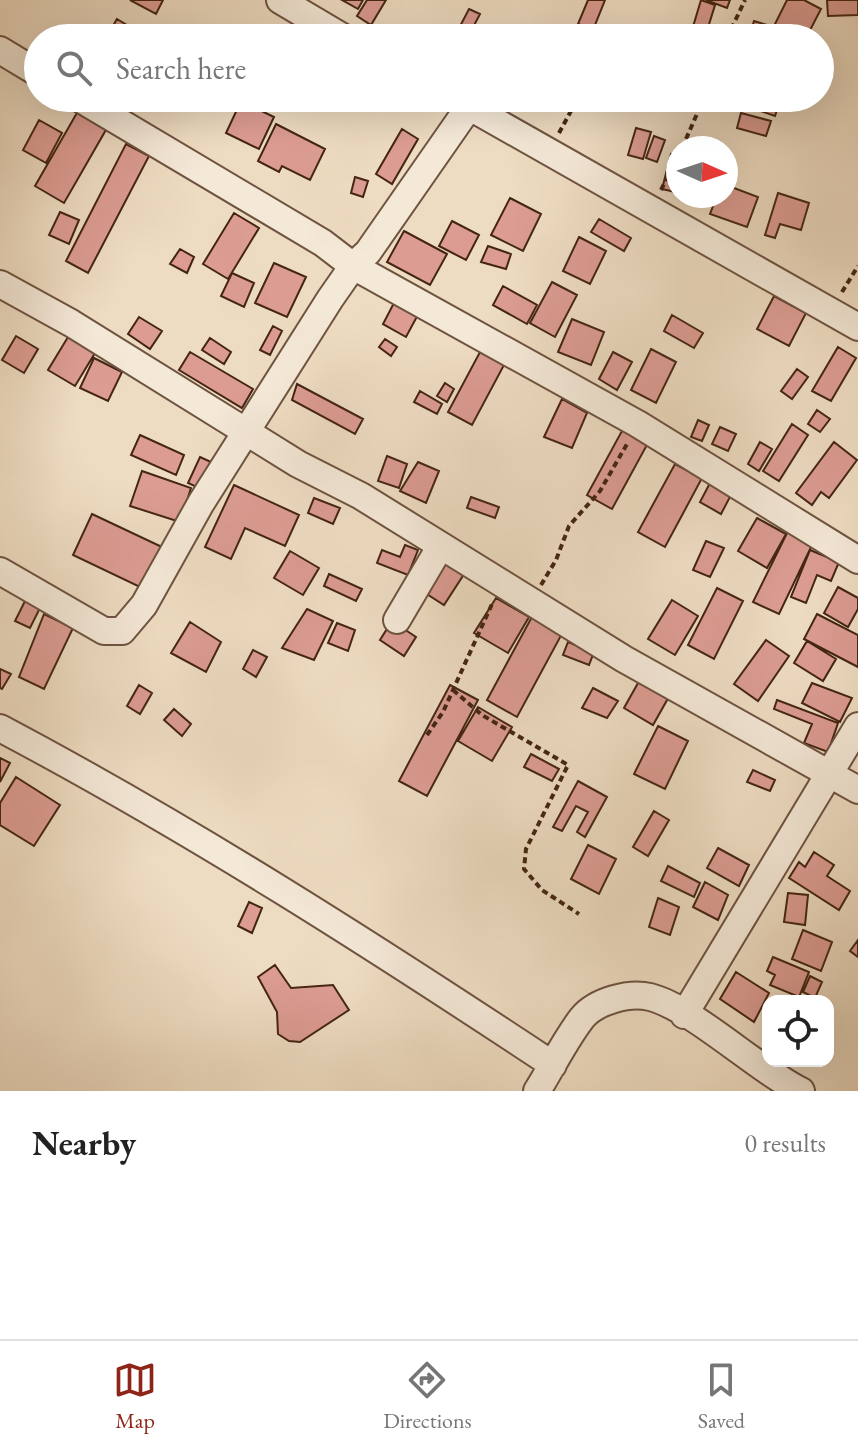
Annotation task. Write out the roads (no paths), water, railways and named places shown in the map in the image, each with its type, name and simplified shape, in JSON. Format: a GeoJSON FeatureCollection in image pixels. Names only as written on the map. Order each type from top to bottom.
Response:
{"type":"FeatureCollection","features":[{"type":"Feature","properties":{"kind":"street"},"geometry":{"type":"LineString","coordinates":[[280,0],[320,24]]}},
{"type":"Feature","properties":{"kind":"street"},"geometry":{"type":"LineString","coordinates":[[0,50],[24,65]]}},
{"type":"Feature","properties":{"kind":"street"},"geometry":{"type":"LineString","coordinates":[[103,112],[323,243],[353,266],[638,424],[858,560]]}},
{"type":"Feature","properties":{"kind":"street"},"geometry":{"type":"LineString","coordinates":[[0,571],[104,631],[122,631],[144,605],[201,503],[353,266],[368,252],[455,112]]}},
{"type":"Feature","properties":{"kind":"street"},"geometry":{"type":"LineString","coordinates":[[478,112],[858,327]]}},
{"type":"Feature","properties":{"kind":"street"},"geometry":{"type":"LineString","coordinates":[[0,284],[71,323],[246,433],[361,496],[624,659],[858,790]]}},
{"type":"Feature","properties":{"kind":"street"},"geometry":{"type":"LineString","coordinates":[[397,620],[440,547]]}},
{"type":"Feature","properties":{"kind":"street"},"geometry":{"type":"LineString","coordinates":[[684,1015],[858,726]]}},
{"type":"Feature","properties":{"kind":"street"},"geometry":{"type":"LineString","coordinates":[[0,728],[110,787],[256,874],[553,1065]]}},
{"type":"Feature","properties":{"kind":"street"},"geometry":{"type":"LineString","coordinates":[[537,1091],[584,1016],[612,1000],[633,995],[652,998],[684,1015],[801,1091]]}}]}
